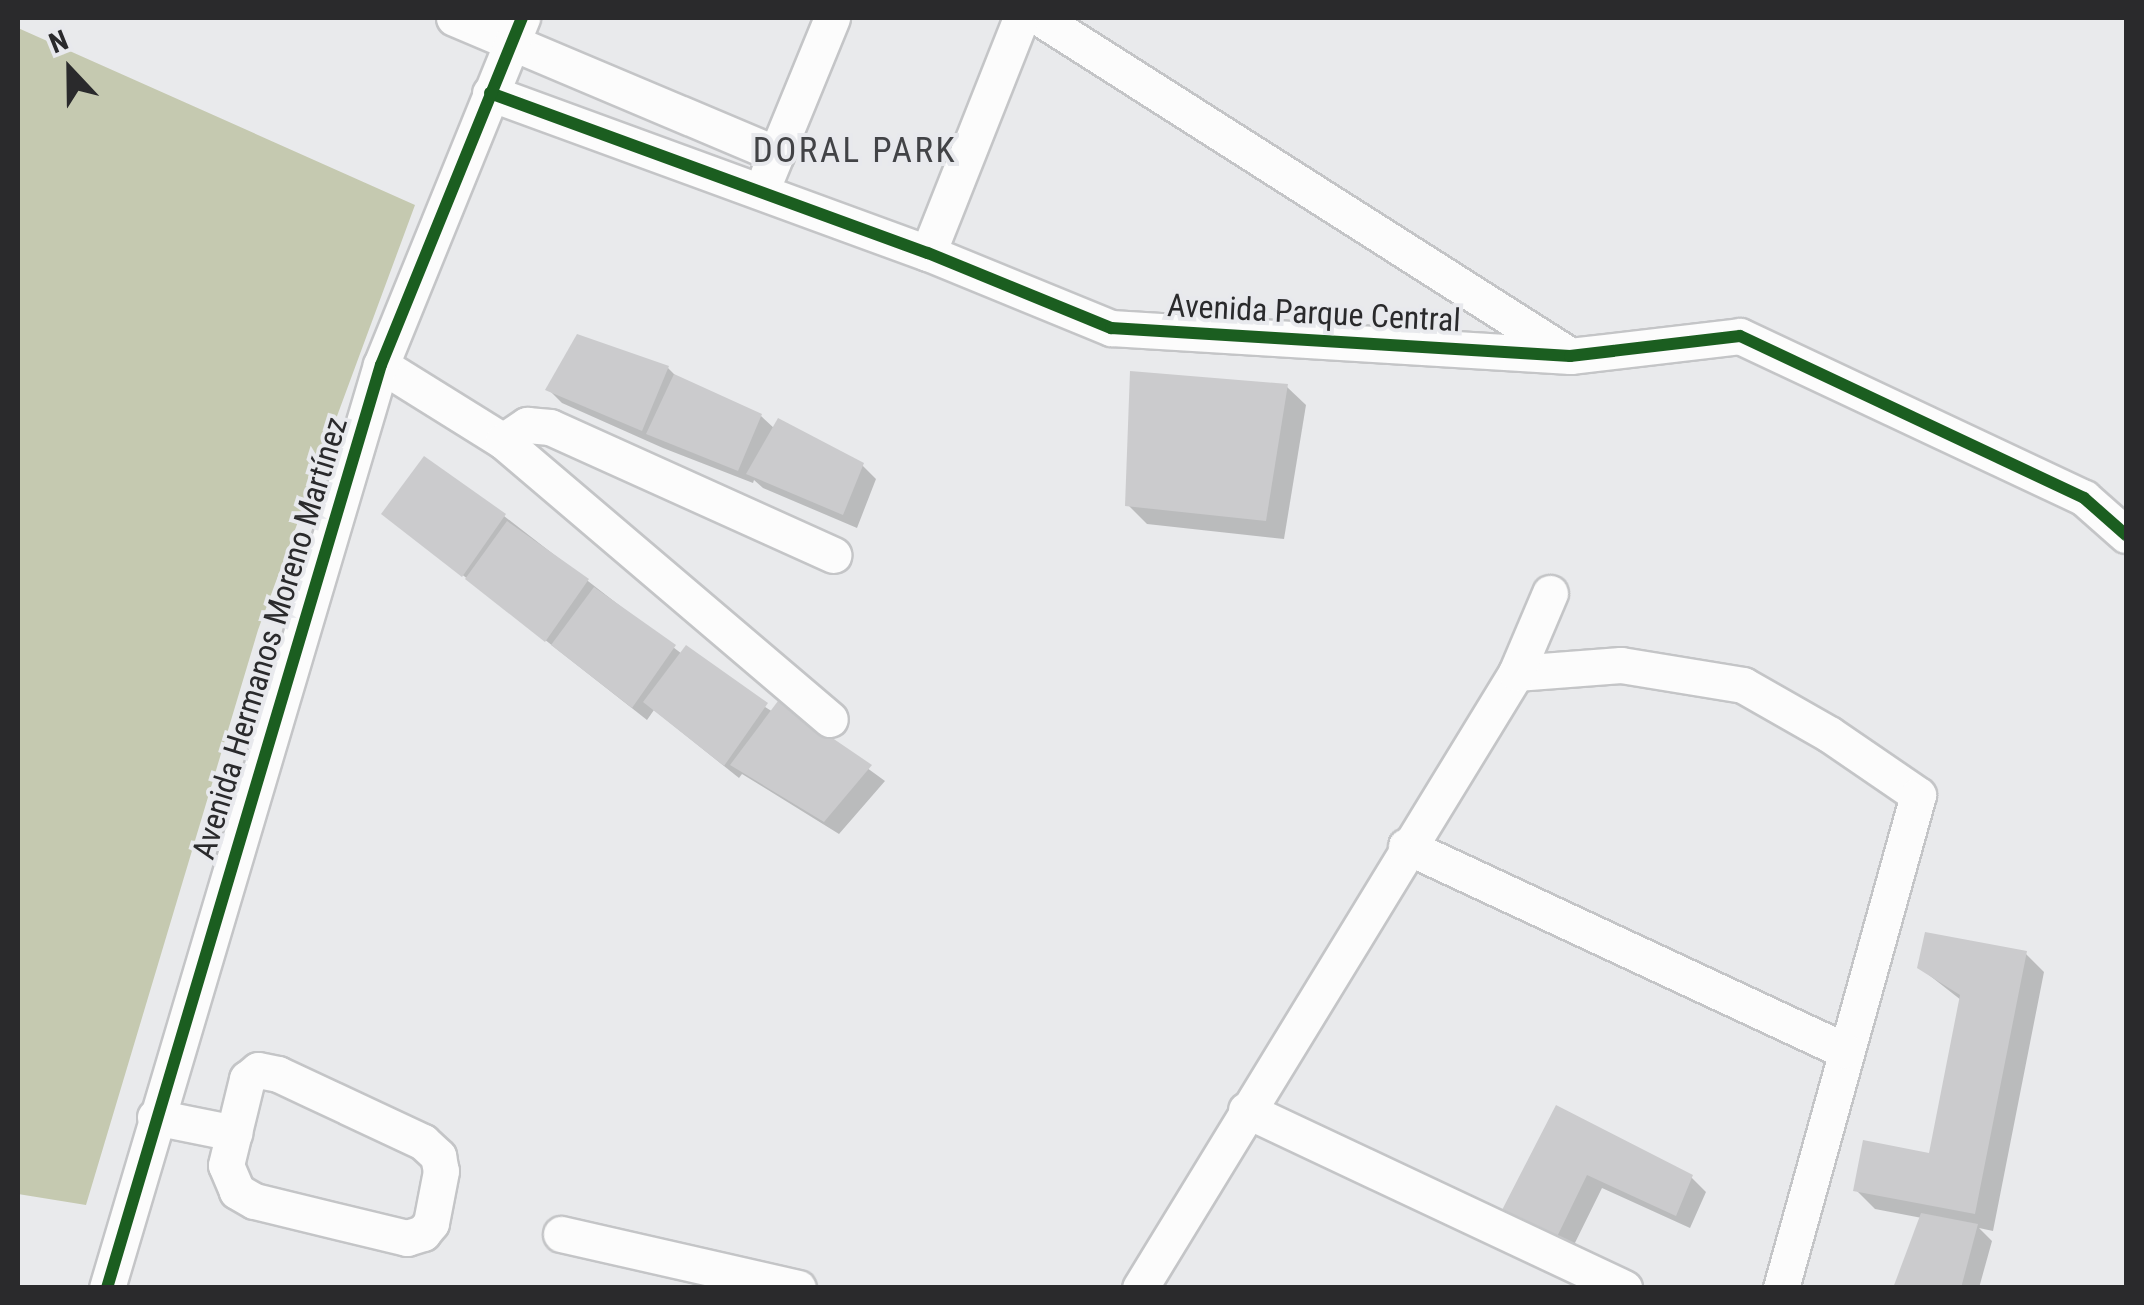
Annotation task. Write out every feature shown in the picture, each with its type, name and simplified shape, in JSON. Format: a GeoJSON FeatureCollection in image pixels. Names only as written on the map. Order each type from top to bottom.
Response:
{"type":"FeatureCollection","features":[{"type":"Feature","properties":{"kind":"street"},"geometry":{"type":"LineString","coordinates":[[454,18],[516,30],[776,154]]}},
{"type":"Feature","properties":{"kind":"street"},"geometry":{"type":"LineString","coordinates":[[760,192],[832,18]]}},
{"type":"Feature","properties":{"kind":"street"},"geometry":{"type":"LineString","coordinates":[[928,253],[1021,18]]}},
{"type":"Feature","properties":{"kind":"street","name":"Avenida Parque Central"},"geometry":{"type":"LineString","coordinates":[[1040,18],[1570,356]]}},
{"type":"Feature","properties":{"kind":"street","name":"Avenida Hermanos Moreno Martínez"},"geometry":{"type":"LineString","coordinates":[[107,1288],[381,365],[516,30]]}},
{"type":"Feature","properties":{"kind":"street","name":"Avenida Parque Central"},"geometry":{"type":"LineString","coordinates":[[490,93],[928,253],[1110,328],[1570,356],[1740,336],[2084,498],[2126,535]]}},
{"type":"Feature","properties":{"kind":"street"},"geometry":{"type":"LineString","coordinates":[[1454,349],[1469,321],[1467,288]]}},
{"type":"Feature","properties":{"kind":"street"},"geometry":{"type":"LineString","coordinates":[[381,365],[503,442],[830,719]]}},
{"type":"Feature","properties":{"kind":"street"},"geometry":{"type":"LineString","coordinates":[[503,442],[527,425],[550,427],[833,555]]}},
{"type":"Feature","properties":{"kind":"street"},"geometry":{"type":"LineString","coordinates":[[1140,1288],[1406,846],[1516,672],[1550,593]]}},
{"type":"Feature","properties":{"kind":"street"},"geometry":{"type":"LineString","coordinates":[[1516,672],[1622,666],[1743,686],[1829,734],[1918,795],[1844,1050],[1781,1288]]}},
{"type":"Feature","properties":{"kind":"street"},"geometry":{"type":"LineString","coordinates":[[1406,846],[1844,1050]]}},
{"type":"Feature","properties":{"kind":"street"},"geometry":{"type":"LineString","coordinates":[[258,1070],[278,1074],[423,1142],[438,1156],[442,1172],[431,1223],[423,1233],[407,1238],[254,1201],[236,1191],[226,1165],[234,1133],[247,1079],[258,1070]]}},
{"type":"Feature","properties":{"kind":"street"},"geometry":{"type":"LineString","coordinates":[[1246,1110],[1624,1288]]}},
{"type":"Feature","properties":{"kind":"street"},"geometry":{"type":"LineString","coordinates":[[155,1117],[234,1133]]}},
{"type":"Feature","properties":{"kind":"street"},"geometry":{"type":"LineString","coordinates":[[562,1234],[746,1281],[798,1288]]}},
{"type":"Feature","properties":{"kind":"green space"},"geometry":{"type":"Polygon","coordinates":[[[18,28],[415,205],[258,630],[86,1205],[18,1194],[18,28]]]}},
{"type":"Feature","properties":{"kind":"building"},"geometry":{"type":"Polygon","coordinates":[[[577,334],[669,366],[642,431],[545,390],[577,334]]]}},
{"type":"Feature","properties":{"kind":"building"},"geometry":{"type":"Polygon","coordinates":[[[1130,371],[1288,384],[1266,521],[1125,506],[1130,371]]]}},
{"type":"Feature","properties":{"kind":"building"},"geometry":{"type":"Polygon","coordinates":[[[674,374],[762,414],[738,471],[646,434],[674,374]]]}},
{"type":"Feature","properties":{"kind":"building"},"geometry":{"type":"Polygon","coordinates":[[[778,418],[864,463],[843,515],[746,474],[778,418]]]}},
{"type":"Feature","properties":{"kind":"building"},"geometry":{"type":"Polygon","coordinates":[[[424,456],[506,514],[462,577],[381,514],[424,456]]]}},
{"type":"Feature","properties":{"kind":"building"},"geometry":{"type":"Polygon","coordinates":[[[507,521],[589,579],[545,642],[465,579],[507,521]]]}},
{"type":"Feature","properties":{"kind":"building"},"geometry":{"type":"Polygon","coordinates":[[[594,587],[676,645],[632,708],[551,645],[594,587]]]}},
{"type":"Feature","properties":{"kind":"building"},"geometry":{"type":"Polygon","coordinates":[[[686,645],[768,703],[724,766],[643,702],[686,645]]]}},
{"type":"Feature","properties":{"kind":"building"},"geometry":{"type":"Polygon","coordinates":[[[778,701],[872,765],[824,822],[730,765],[778,701]]]}},
{"type":"Feature","properties":{"kind":"building"},"geometry":{"type":"Polygon","coordinates":[[[1925,932],[2027,951],[1975,1214],[1853,1191],[1863,1140],[1929,1153],[1960,995],[1917,968],[1925,932]]]}},
{"type":"Feature","properties":{"kind":"building"},"geometry":{"type":"Polygon","coordinates":[[[1556,1105],[1693,1175],[1676,1216],[1587,1175],[1553,1245],[1501,1212],[1556,1105]]]}},
{"type":"Feature","properties":{"kind":"building"},"geometry":{"type":"Polygon","coordinates":[[[1921,1213],[1978,1224],[1961,1288],[1893,1288],[1921,1213]]]}},
{"type":"Feature","properties":{"kind":"cycle path"},"geometry":{"type":"LineString","coordinates":[[107,1288],[381,365],[522,18]]}},
{"type":"Feature","properties":{"kind":"cycle path"},"geometry":{"type":"LineString","coordinates":[[490,93],[928,253],[1111,328],[1570,356],[1740,336],[2084,498],[2126,535]]}},
{"type":"Feature","properties":{"kind":"district","name":"DORAL PARK"},"geometry":{"type":"Point","coordinates":[855,151]}}]}
